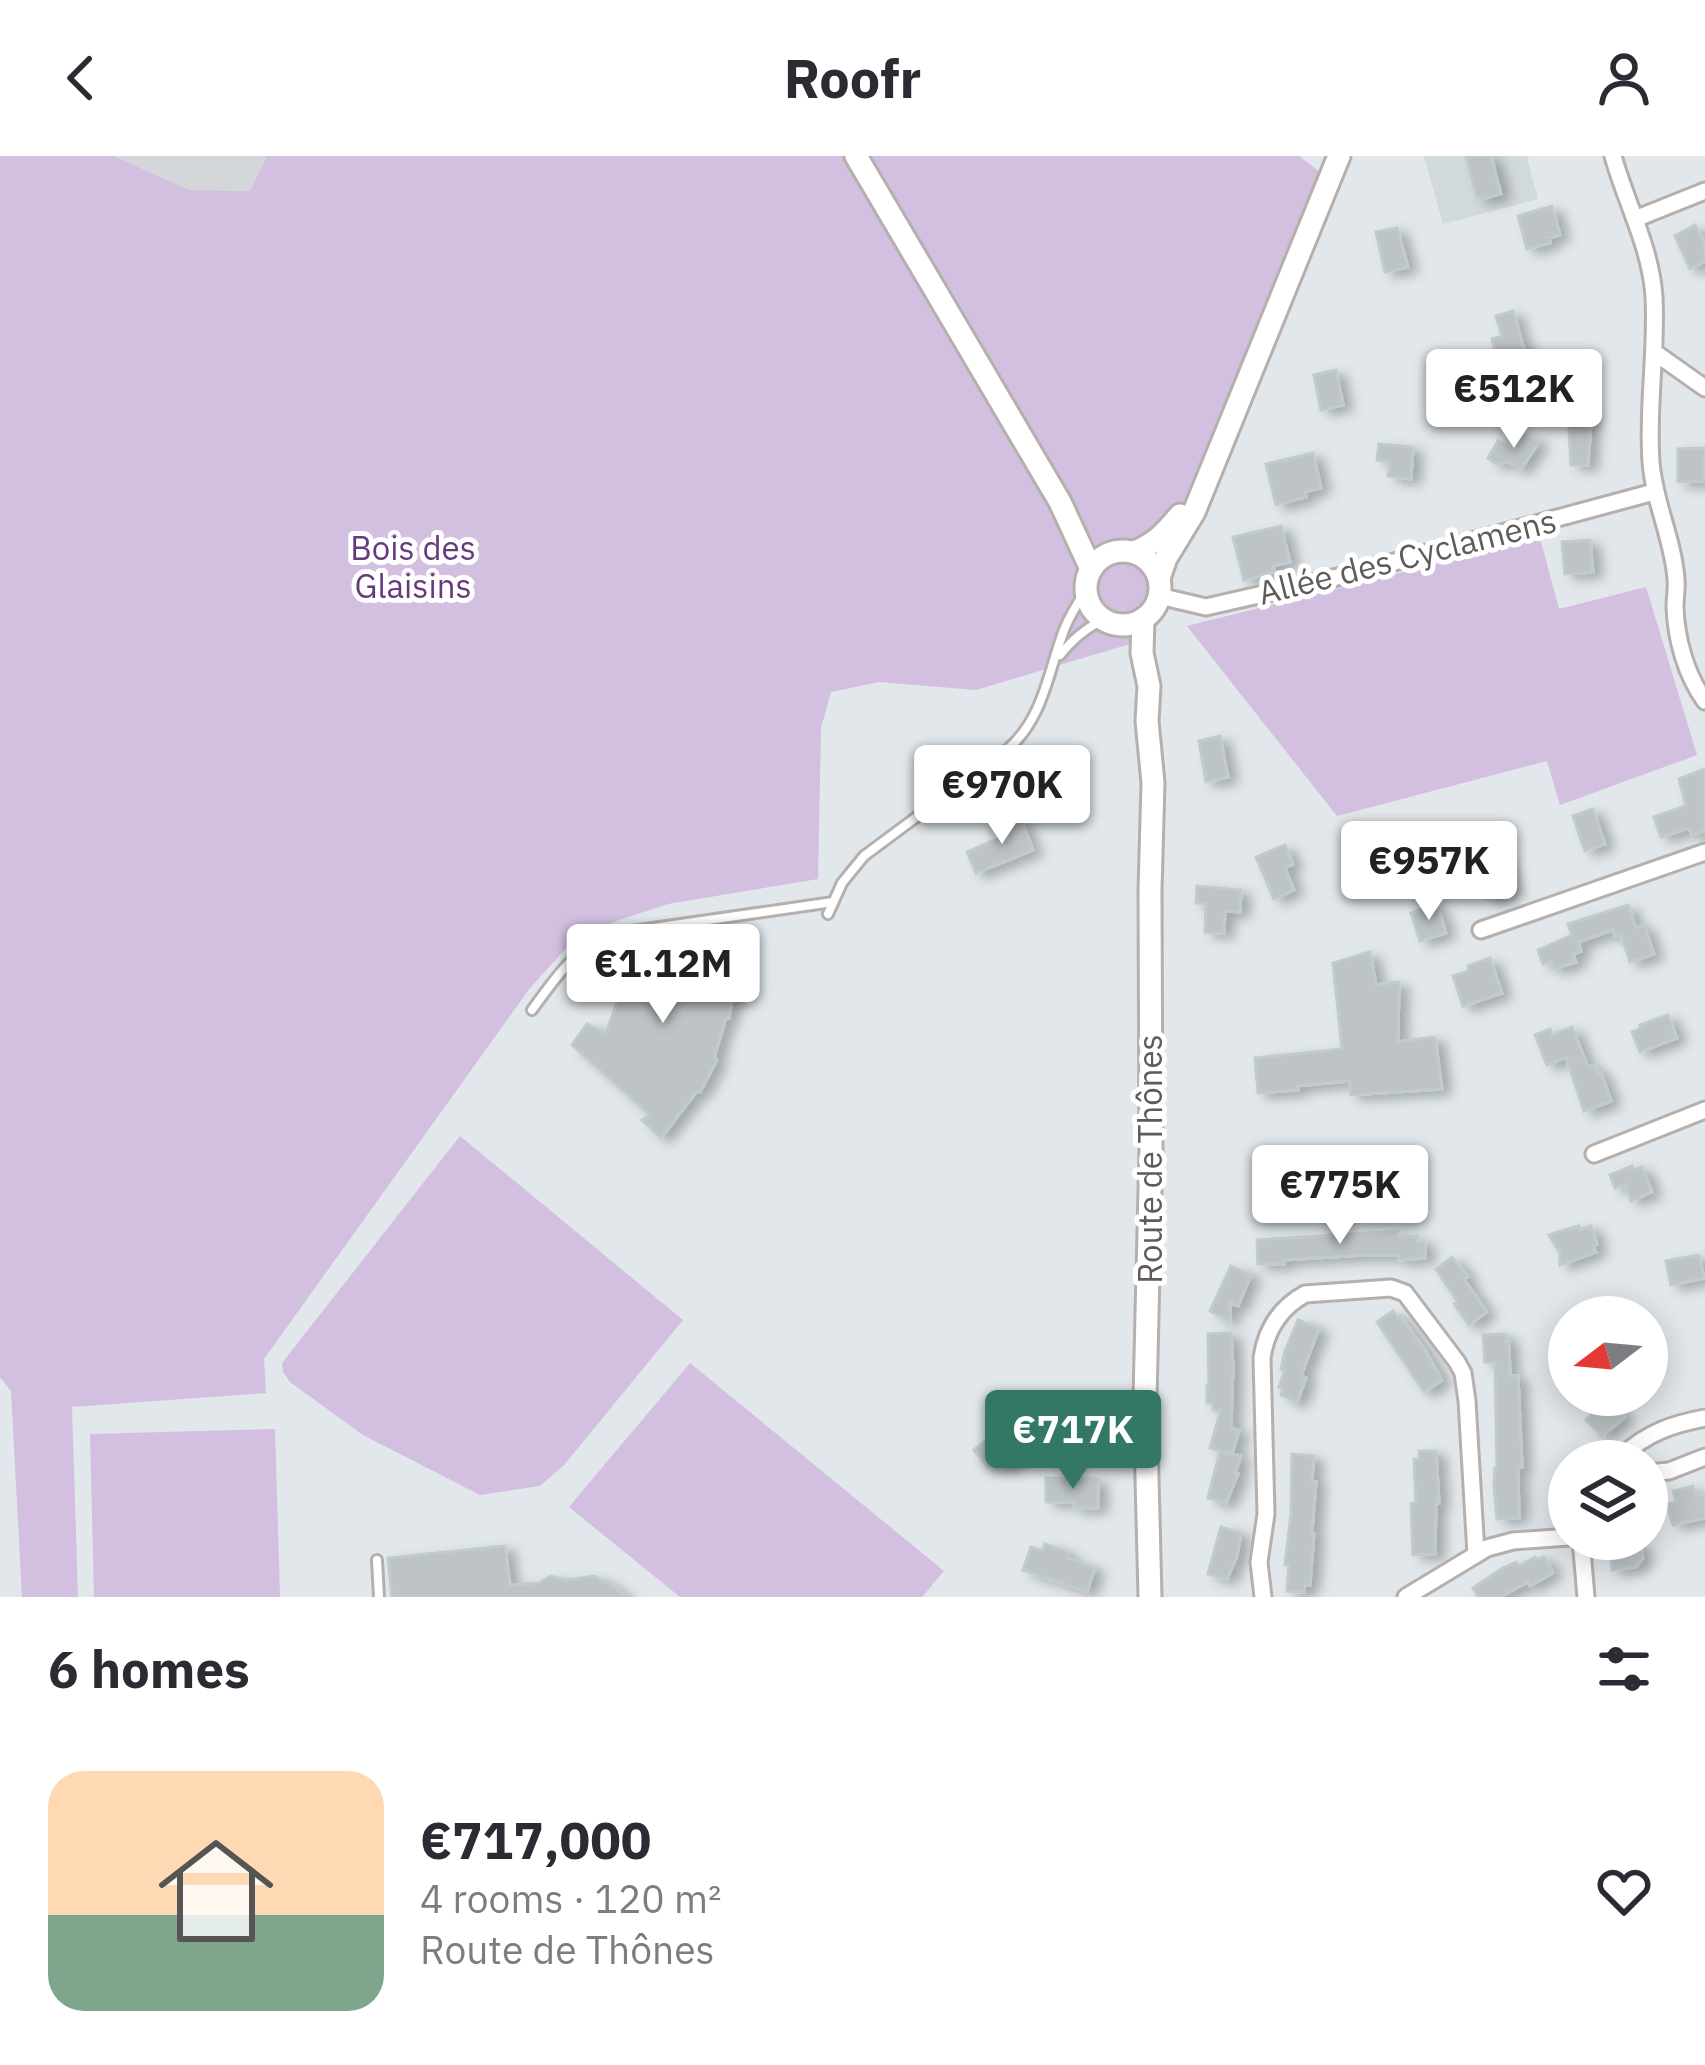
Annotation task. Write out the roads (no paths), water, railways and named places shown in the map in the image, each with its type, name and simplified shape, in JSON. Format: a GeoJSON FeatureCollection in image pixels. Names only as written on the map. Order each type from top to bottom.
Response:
{"type":"FeatureCollection","features":[{"type":"Feature","properties":{"kind":"main road"},"geometry":{"type":"LineString","coordinates":[[856,156],[1060,502],[1089,579],[1091,606],[1111,622],[1130,624],[1150,612],[1166,558],[1194,512],[1342,156]]}},
{"type":"Feature","properties":{"kind":"main road"},"geometry":{"type":"LineString","coordinates":[[1089,579],[1104,556],[1149,546],[1165,534],[1208,475]]}},
{"type":"Feature","properties":{"kind":"main road"},"geometry":{"type":"LineString","coordinates":[[1060,502],[1123,552],[1153,567],[1159,587]]}},
{"type":"Feature","properties":{"kind":"main road","name":"Route de Thônes"},"geometry":{"type":"LineString","coordinates":[[1143,619],[1153,783],[1145,1398],[1150,1597]]}},
{"type":"Feature","properties":{"kind":"main road","name":"Route de Thônes"},"geometry":{"type":"LineString","coordinates":[[1111,622],[1148,721]]}},
{"type":"Feature","properties":{"kind":"street"},"geometry":{"type":"LineString","coordinates":[[1613,156],[1647,256],[1654,293],[1654,492],[1676,578],[1678,638],[1694,686],[1705,701]]}},
{"type":"Feature","properties":{"kind":"street"},"geometry":{"type":"LineString","coordinates":[[1635,219],[1705,191]]}},
{"type":"Feature","properties":{"kind":"street"},"geometry":{"type":"LineString","coordinates":[[1654,352],[1705,388]]}},
{"type":"Feature","properties":{"kind":"street","name":"Allée des Cyclamens"},"geometry":{"type":"LineString","coordinates":[[1159,587],[1205,607],[1346,575],[1654,492]]}},
{"type":"Feature","properties":{"kind":"street"},"geometry":{"type":"LineString","coordinates":[[1480,929],[1705,852]]}},
{"type":"Feature","properties":{"kind":"street"},"geometry":{"type":"LineString","coordinates":[[1594,1154],[1705,1110]]}},
{"type":"Feature","properties":{"kind":"street"},"geometry":{"type":"LineString","coordinates":[[1263,1597],[1259,1562],[1266,1514],[1264,1341],[1276,1319],[1305,1294],[1391,1288],[1406,1293],[1457,1362],[1467,1401],[1476,1554]]}},
{"type":"Feature","properties":{"kind":"street"},"geometry":{"type":"LineString","coordinates":[[1639,1440],[1665,1427],[1705,1418]]}},
{"type":"Feature","properties":{"kind":"street"},"geometry":{"type":"LineString","coordinates":[[1668,1471],[1705,1457]]}},
{"type":"Feature","properties":{"kind":"street"},"geometry":{"type":"LineString","coordinates":[[1406,1597],[1476,1554],[1513,1540],[1548,1538]]}},
{"type":"Feature","properties":{"kind":"street"},"geometry":{"type":"LineString","coordinates":[[1583,1560],[1586,1597]]}},
{"type":"Feature","properties":{"kind":"lane"},"geometry":{"type":"LineString","coordinates":[[828,914],[848,874],[864,856],[1017,741],[1036,714],[1064,627],[1089,579]]}},
{"type":"Feature","properties":{"kind":"lane"},"geometry":{"type":"LineString","coordinates":[[1055,661],[1087,628],[1111,622]]}},
{"type":"Feature","properties":{"kind":"lane"},"geometry":{"type":"LineString","coordinates":[[532,1010],[585,946],[610,934],[833,902]]}},
{"type":"Feature","properties":{"kind":"lane"},"geometry":{"type":"LineString","coordinates":[[377,1560],[379,1597]]}},
{"type":"Feature","properties":{"kind":"park label","name":"Bois des Glaisins"},"geometry":{"type":"Point","coordinates":[413,566]}}]}
